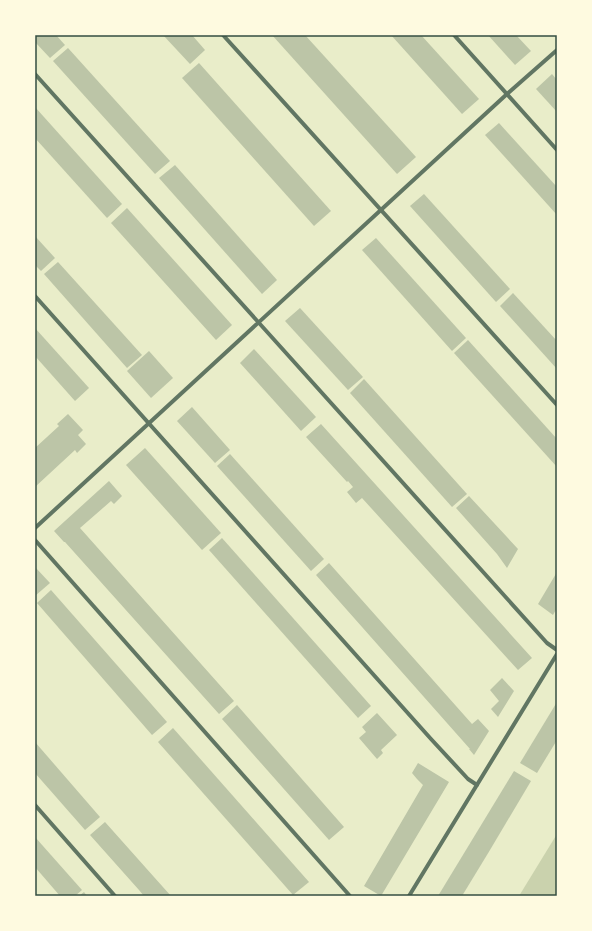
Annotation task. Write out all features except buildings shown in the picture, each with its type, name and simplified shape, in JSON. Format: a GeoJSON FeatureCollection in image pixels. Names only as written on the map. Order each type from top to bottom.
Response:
{"type":"FeatureCollection","features":[{"type":"Feature","properties":{"kind":"street"},"geometry":{"type":"LineString","coordinates":[[223,35],[557,405]]}},
{"type":"Feature","properties":{"kind":"street"},"geometry":{"type":"LineString","coordinates":[[454,35],[557,150]]}},
{"type":"Feature","properties":{"kind":"street"},"geometry":{"type":"LineString","coordinates":[[35,528],[380,210],[557,50]]}},
{"type":"Feature","properties":{"kind":"street"},"geometry":{"type":"LineString","coordinates":[[35,74],[539,634],[549,645],[557,650]]}},
{"type":"Feature","properties":{"kind":"street"},"geometry":{"type":"LineString","coordinates":[[35,296],[431,739],[468,779],[476,784]]}},
{"type":"Feature","properties":{"kind":"street"},"geometry":{"type":"LineString","coordinates":[[35,540],[350,896]]}},
{"type":"Feature","properties":{"kind":"street"},"geometry":{"type":"LineString","coordinates":[[409,896],[476,784],[557,654]]}},
{"type":"Feature","properties":{"kind":"street"},"geometry":{"type":"LineString","coordinates":[[35,805],[115,896]]}},
{"type":"Feature","properties":{"kind":"green space"},"geometry":{"type":"Polygon","coordinates":[[[557,834],[557,896],[519,896],[557,834]]]}}]}
